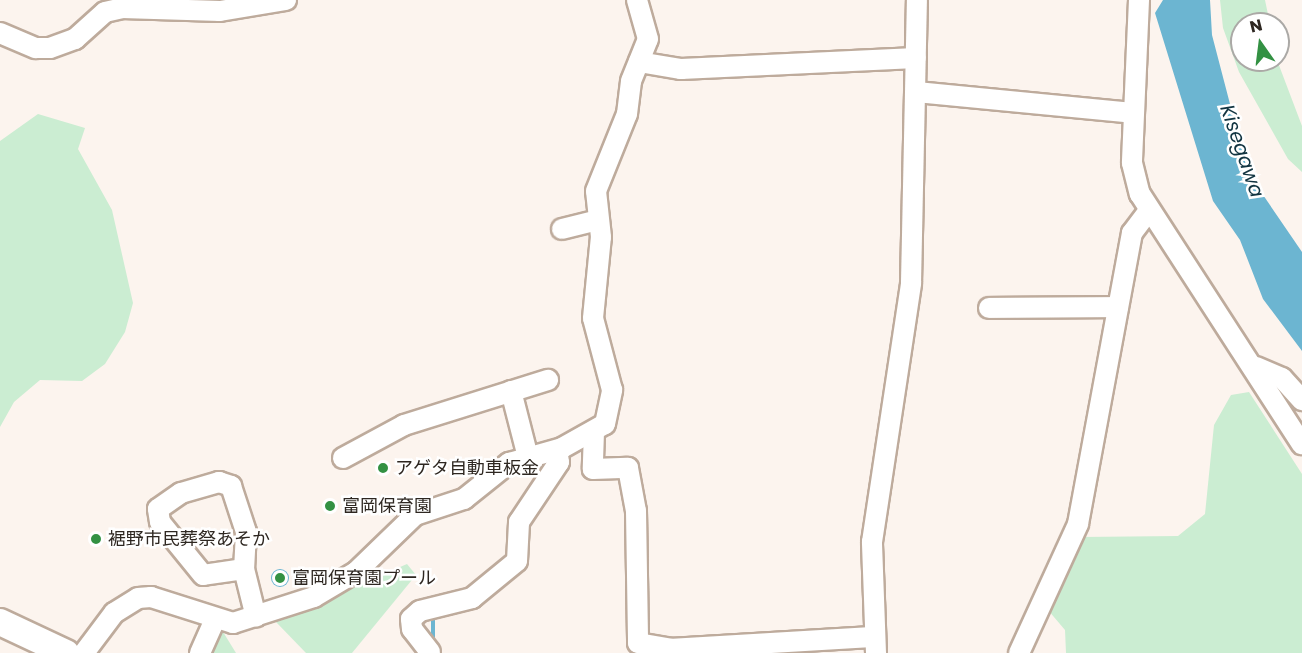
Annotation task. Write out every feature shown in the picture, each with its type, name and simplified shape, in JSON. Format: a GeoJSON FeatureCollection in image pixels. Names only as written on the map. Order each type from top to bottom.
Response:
{"type":"FeatureCollection","features":[{"type":"Feature","properties":{"kind":"main road"},"geometry":{"type":"LineString","coordinates":[[0,622],[66,653]]}},
{"type":"Feature","properties":{"kind":"street"},"geometry":{"type":"LineString","coordinates":[[0,33],[36,48],[50,48],[75,39],[105,12],[122,8],[220,11],[286,0]]}},
{"type":"Feature","properties":{"kind":"street"},"geometry":{"type":"LineString","coordinates":[[84,653],[114,614],[138,598],[152,597],[215,620],[256,617],[343,581],[415,515],[464,499],[509,463],[557,450],[605,424],[612,390],[593,318],[600,272],[596,191],[627,114],[639,62],[648,39],[637,0]]}},
{"type":"Feature","properties":{"kind":"street"},"geometry":{"type":"LineString","coordinates":[[594,432],[593,469],[628,468],[636,511],[638,643],[671,649],[876,645],[872,542],[911,283],[917,0]]}},
{"type":"Feature","properties":{"kind":"street"},"geometry":{"type":"LineString","coordinates":[[1139,0],[1132,163],[1148,212],[1256,367],[1302,444]]}},
{"type":"Feature","properties":{"kind":"street"},"geometry":{"type":"LineString","coordinates":[[639,62],[681,69],[916,58]]}},
{"type":"Feature","properties":{"kind":"street"},"geometry":{"type":"LineString","coordinates":[[916,92],[1133,113]]}},
{"type":"Feature","properties":{"kind":"street"},"geometry":{"type":"LineString","coordinates":[[1019,653],[1078,525],[1132,233],[1148,212]]}},
{"type":"Feature","properties":{"kind":"street"},"geometry":{"type":"LineString","coordinates":[[562,229],[597,220]]}},
{"type":"Feature","properties":{"kind":"street"},"geometry":{"type":"LineString","coordinates":[[989,308],[1118,307]]}},
{"type":"Feature","properties":{"kind":"street"},"geometry":{"type":"LineString","coordinates":[[1256,367],[1282,378],[1302,400]]}},
{"type":"Feature","properties":{"kind":"street"},"geometry":{"type":"LineString","coordinates":[[343,458],[404,425],[548,380]]}},
{"type":"Feature","properties":{"kind":"street"},"geometry":{"type":"LineString","coordinates":[[511,391],[528,457]]}},
{"type":"Feature","properties":{"kind":"street"},"geometry":{"type":"LineString","coordinates":[[430,652],[412,629],[411,619],[420,611],[472,598],[517,561],[519,522],[559,462],[557,450]]}},
{"type":"Feature","properties":{"kind":"street"},"geometry":{"type":"LineString","coordinates":[[244,569],[203,575],[160,522],[158,509],[181,493],[219,482],[231,486],[246,532],[244,569],[256,617]]}},
{"type":"Feature","properties":{"kind":"street"},"geometry":{"type":"LineString","coordinates":[[200,653],[215,620]]}},
{"type":"Feature","properties":{"kind":"green space"},"geometry":{"type":"Polygon","coordinates":[[[1220,0],[1265,0],[1268,12],[1230,12],[1230,47],[1223,28],[1220,0]]]}},
{"type":"Feature","properties":{"kind":"green space"},"geometry":{"type":"Polygon","coordinates":[[[1239,72],[1282,72],[1302,126],[1302,172],[1288,159],[1239,72]]]}},
{"type":"Feature","properties":{"kind":"green space"},"geometry":{"type":"Polygon","coordinates":[[[38,114],[85,128],[78,149],[112,210],[133,303],[125,332],[105,364],[82,381],[40,380],[14,402],[0,427],[0,141],[38,114]]]}},
{"type":"Feature","properties":{"kind":"green space"},"geometry":{"type":"Polygon","coordinates":[[[1249,392],[1302,474],[1302,653],[1066,653],[1065,630],[1048,610],[1081,537],[1178,536],[1205,514],[1214,425],[1231,395],[1249,392]]]}},
{"type":"Feature","properties":{"kind":"green space"},"geometry":{"type":"Polygon","coordinates":[[[407,564],[416,575],[352,653],[306,653],[275,621],[407,564]]]}},
{"type":"Feature","properties":{"kind":"green space"},"geometry":{"type":"Polygon","coordinates":[[[220,627],[236,653],[208,653],[220,627]]]}},
{"type":"Feature","properties":{"kind":"water","name":"Kisegawa"},"geometry":{"type":"Polygon","coordinates":[[[1163,0],[1210,0],[1212,35],[1248,173],[1302,252],[1302,351],[1263,299],[1240,240],[1213,201],[1155,13],[1163,0]]]}},
{"type":"Feature","properties":{"kind":"water","name":"富岡保育園プール"},"geometry":{"type":"Polygon","coordinates":[[[276,569],[284,569],[289,574],[287,585],[276,587],[271,582],[271,574],[276,569]]]}},
{"type":"Feature","properties":{"kind":"waterway"},"geometry":{"type":"LineString","coordinates":[[433,616],[433,643]]}},
{"type":"Feature","properties":{"kind":"place","name":"アゲタ自動車板金"},"geometry":{"type":"Point","coordinates":[383,468]}},
{"type":"Feature","properties":{"kind":"place","name":"富岡保育園"},"geometry":{"type":"Point","coordinates":[330,506]}},
{"type":"Feature","properties":{"kind":"place","name":"裾野市民葬祭あそか"},"geometry":{"type":"Point","coordinates":[96,539]}},
{"type":"Feature","properties":{"kind":"place","name":"富岡保育園プール"},"geometry":{"type":"Point","coordinates":[280,578]}}]}
